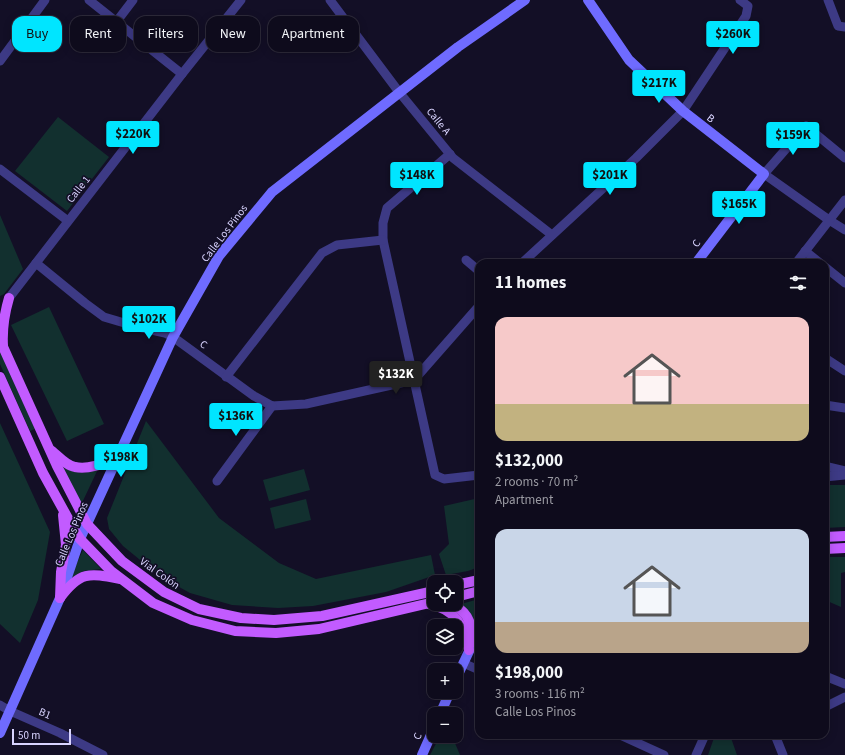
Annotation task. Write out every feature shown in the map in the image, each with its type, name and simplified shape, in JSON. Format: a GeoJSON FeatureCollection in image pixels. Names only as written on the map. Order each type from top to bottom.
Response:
{"type":"FeatureCollection","features":[{"type":"Feature","properties":{"kind":"main road"},"geometry":{"type":"LineString","coordinates":[[1,343],[5,312],[4,300]]}},
{"type":"Feature","properties":{"kind":"main road","name":"Vial Colón"},"geometry":{"type":"LineString","coordinates":[[1,343],[49,448],[88,524],[122,561],[164,592],[199,609],[241,618],[274,620],[322,616],[427,593]]}},
{"type":"Feature","properties":{"kind":"main road"},"geometry":{"type":"LineString","coordinates":[[0,377],[43,473],[62,509],[80,538],[111,571],[154,603],[192,620],[235,631],[276,633],[318,629],[427,604]]}},
{"type":"Feature","properties":{"kind":"main road"},"geometry":{"type":"LineString","coordinates":[[49,448],[64,461],[75,467],[93,467],[118,458]]}},
{"type":"Feature","properties":{"kind":"main road"},"geometry":{"type":"LineString","coordinates":[[60,598],[61,572],[66,545],[62,509]]}},
{"type":"Feature","properties":{"kind":"main road"},"geometry":{"type":"LineString","coordinates":[[829,537],[845,536]]}},
{"type":"Feature","properties":{"kind":"main road"},"geometry":{"type":"LineString","coordinates":[[829,549],[845,548]]}},
{"type":"Feature","properties":{"kind":"main road"},"geometry":{"type":"LineString","coordinates":[[60,598],[70,584],[84,576],[99,575],[123,580]]}},
{"type":"Feature","properties":{"kind":"main road"},"geometry":{"type":"LineString","coordinates":[[463,583],[475,579]]}},
{"type":"Feature","properties":{"kind":"main road"},"geometry":{"type":"LineString","coordinates":[[463,595],[475,592]]}},
{"type":"Feature","properties":{"kind":"main road"},"geometry":{"type":"LineString","coordinates":[[448,611],[453,614],[465,632],[469,650]]}},
{"type":"Feature","properties":{"kind":"main road"},"geometry":{"type":"LineString","coordinates":[[461,611],[468,617],[472,629],[469,650]]}},
{"type":"Feature","properties":{"kind":"street"},"geometry":{"type":"LineString","coordinates":[[0,61],[45,0]]}},
{"type":"Feature","properties":{"kind":"street"},"geometry":{"type":"LineString","coordinates":[[89,0],[110,16]]}},
{"type":"Feature","properties":{"kind":"street"},"geometry":{"type":"LineString","coordinates":[[121,16],[132,0]]}},
{"type":"Feature","properties":{"kind":"street","name":"Calle 1"},"geometry":{"type":"LineString","coordinates":[[4,300],[36,263],[182,74],[242,0]]}},
{"type":"Feature","properties":{"kind":"street","name":"Calle A"},"geometry":{"type":"LineString","coordinates":[[330,0],[399,92],[453,158],[552,235]]}},
{"type":"Feature","properties":{"kind":"street","name":"Calle Los Pinos"},"geometry":{"type":"LineString","coordinates":[[0,733],[60,598],[80,538],[88,524],[173,337],[219,256],[272,192],[458,47],[525,0]]}},
{"type":"Feature","properties":{"kind":"street","name":"B"},"geometry":{"type":"LineString","coordinates":[[588,0],[629,60],[683,111],[764,174],[845,230]]}},
{"type":"Feature","properties":{"kind":"street"},"geometry":{"type":"LineString","coordinates":[[526,259],[636,158],[683,111],[746,16],[748,6],[740,0]]}},
{"type":"Feature","properties":{"kind":"street"},"geometry":{"type":"LineString","coordinates":[[828,0],[838,26],[845,27]]}},
{"type":"Feature","properties":{"kind":"street"},"geometry":{"type":"LineString","coordinates":[[126,28],[182,74]]}},
{"type":"Feature","properties":{"kind":"street","name":"C"},"geometry":{"type":"LineString","coordinates":[[699,259],[764,174],[806,126],[845,158]]}},
{"type":"Feature","properties":{"kind":"street"},"geometry":{"type":"LineString","coordinates":[[450,154],[387,208],[383,223],[383,240],[435,475],[444,479],[475,475]]}},
{"type":"Feature","properties":{"kind":"street"},"geometry":{"type":"LineString","coordinates":[[0,169],[68,221]]}},
{"type":"Feature","properties":{"kind":"street"},"geometry":{"type":"LineString","coordinates":[[799,259],[845,200]]}},
{"type":"Feature","properties":{"kind":"street"},"geometry":{"type":"LineString","coordinates":[[226,377],[322,253],[337,245],[383,240]]}},
{"type":"Feature","properties":{"kind":"street"},"geometry":{"type":"LineString","coordinates":[[805,252],[815,259]]}},
{"type":"Feature","properties":{"kind":"street"},"geometry":{"type":"LineString","coordinates":[[466,260],[475,267]]}},
{"type":"Feature","properties":{"kind":"street","name":"C"},"geometry":{"type":"LineString","coordinates":[[36,263],[104,317],[164,333],[173,337],[226,377],[272,406]]}},
{"type":"Feature","properties":{"kind":"street"},"geometry":{"type":"LineString","coordinates":[[829,270],[845,283]]}},
{"type":"Feature","properties":{"kind":"street"},"geometry":{"type":"LineString","coordinates":[[217,481],[272,406],[306,404],[414,380],[475,311]]}},
{"type":"Feature","properties":{"kind":"street"},"geometry":{"type":"LineString","coordinates":[[829,361],[845,371]]}},
{"type":"Feature","properties":{"kind":"street"},"geometry":{"type":"LineString","coordinates":[[829,406],[845,408]]}},
{"type":"Feature","properties":{"kind":"street"},"geometry":{"type":"LineString","coordinates":[[829,467],[845,471]]}},
{"type":"Feature","properties":{"kind":"street"},"geometry":{"type":"LineString","coordinates":[[829,477],[845,475]]}},
{"type":"Feature","properties":{"kind":"street"},"geometry":{"type":"LineString","coordinates":[[475,638],[463,663],[475,668]]}},
{"type":"Feature","properties":{"kind":"street"},"geometry":{"type":"LineString","coordinates":[[829,678],[845,684]]}},
{"type":"Feature","properties":{"kind":"street"},"geometry":{"type":"LineString","coordinates":[[829,705],[845,697]]}},
{"type":"Feature","properties":{"kind":"street","name":"B1"},"geometry":{"type":"LineString","coordinates":[[0,705],[103,755]]}},
{"type":"Feature","properties":{"kind":"street"},"geometry":{"type":"LineString","coordinates":[[629,739],[664,755]]}},
{"type":"Feature","properties":{"kind":"street"},"geometry":{"type":"LineString","coordinates":[[696,755],[703,739]]}},
{"type":"Feature","properties":{"kind":"street"},"geometry":{"type":"LineString","coordinates":[[777,739],[783,755]]}},
{"type":"Feature","properties":{"kind":"street","name":"C"},"geometry":{"type":"LineString","coordinates":[[421,754],[427,742]]}},
{"type":"Feature","properties":{"kind":"green space"},"geometry":{"type":"Polygon","coordinates":[[[58,117],[109,157],[67,211],[15,171],[58,117]]]}},
{"type":"Feature","properties":{"kind":"green space"},"geometry":{"type":"Polygon","coordinates":[[[0,215],[23,269],[4,294],[0,296],[0,215]]]}},
{"type":"Feature","properties":{"kind":"green space"},"geometry":{"type":"Polygon","coordinates":[[[49,307],[104,424],[67,441],[11,325],[49,307]]]}},
{"type":"Feature","properties":{"kind":"green space"},"geometry":{"type":"Polygon","coordinates":[[[0,352],[35,429],[30,431],[0,364],[0,352]]]}},
{"type":"Feature","properties":{"kind":"green space"},"geometry":{"type":"Polygon","coordinates":[[[146,421],[219,518],[279,563],[316,579],[431,555],[435,575],[427,575],[427,578],[386,592],[313,606],[278,608],[232,605],[190,593],[161,577],[123,546],[109,529],[107,518],[146,421]]]}},
{"type":"Feature","properties":{"kind":"green space"},"geometry":{"type":"Polygon","coordinates":[[[0,423],[50,532],[38,600],[20,643],[0,624],[0,423]]]}},
{"type":"Feature","properties":{"kind":"green space"},"geometry":{"type":"Polygon","coordinates":[[[61,467],[83,473],[98,469],[81,505],[61,467]]]}},
{"type":"Feature","properties":{"kind":"green space"},"geometry":{"type":"Polygon","coordinates":[[[304,469],[310,490],[269,501],[263,480],[304,469]]]}},
{"type":"Feature","properties":{"kind":"green space"},"geometry":{"type":"Polygon","coordinates":[[[829,485],[845,485],[845,527],[829,528],[829,485]]]}},
{"type":"Feature","properties":{"kind":"green space"},"geometry":{"type":"Polygon","coordinates":[[[306,499],[311,520],[275,529],[270,508],[306,499]]]}},
{"type":"Feature","properties":{"kind":"green space"},"geometry":{"type":"Polygon","coordinates":[[[475,499],[475,568],[446,575],[439,554],[449,544],[444,506],[475,499]]]}},
{"type":"Feature","properties":{"kind":"green space"},"geometry":{"type":"Polygon","coordinates":[[[83,550],[101,569],[83,571],[69,580],[83,550]]]}},
{"type":"Feature","properties":{"kind":"green space"},"geometry":{"type":"Polygon","coordinates":[[[829,557],[845,557],[845,572],[841,573],[841,607],[829,602],[829,557]]]}},
{"type":"Feature","properties":{"kind":"green space"},"geometry":{"type":"Polygon","coordinates":[[[475,600],[475,623],[463,607],[463,603],[475,600]]]}},
{"type":"Feature","properties":{"kind":"green space"},"geometry":{"type":"Polygon","coordinates":[[[714,739],[731,739],[737,755],[708,755],[714,739]]]}},
{"type":"Feature","properties":{"kind":"green space"},"geometry":{"type":"Polygon","coordinates":[[[436,743],[455,743],[460,755],[430,755],[436,743]]]}}]}
